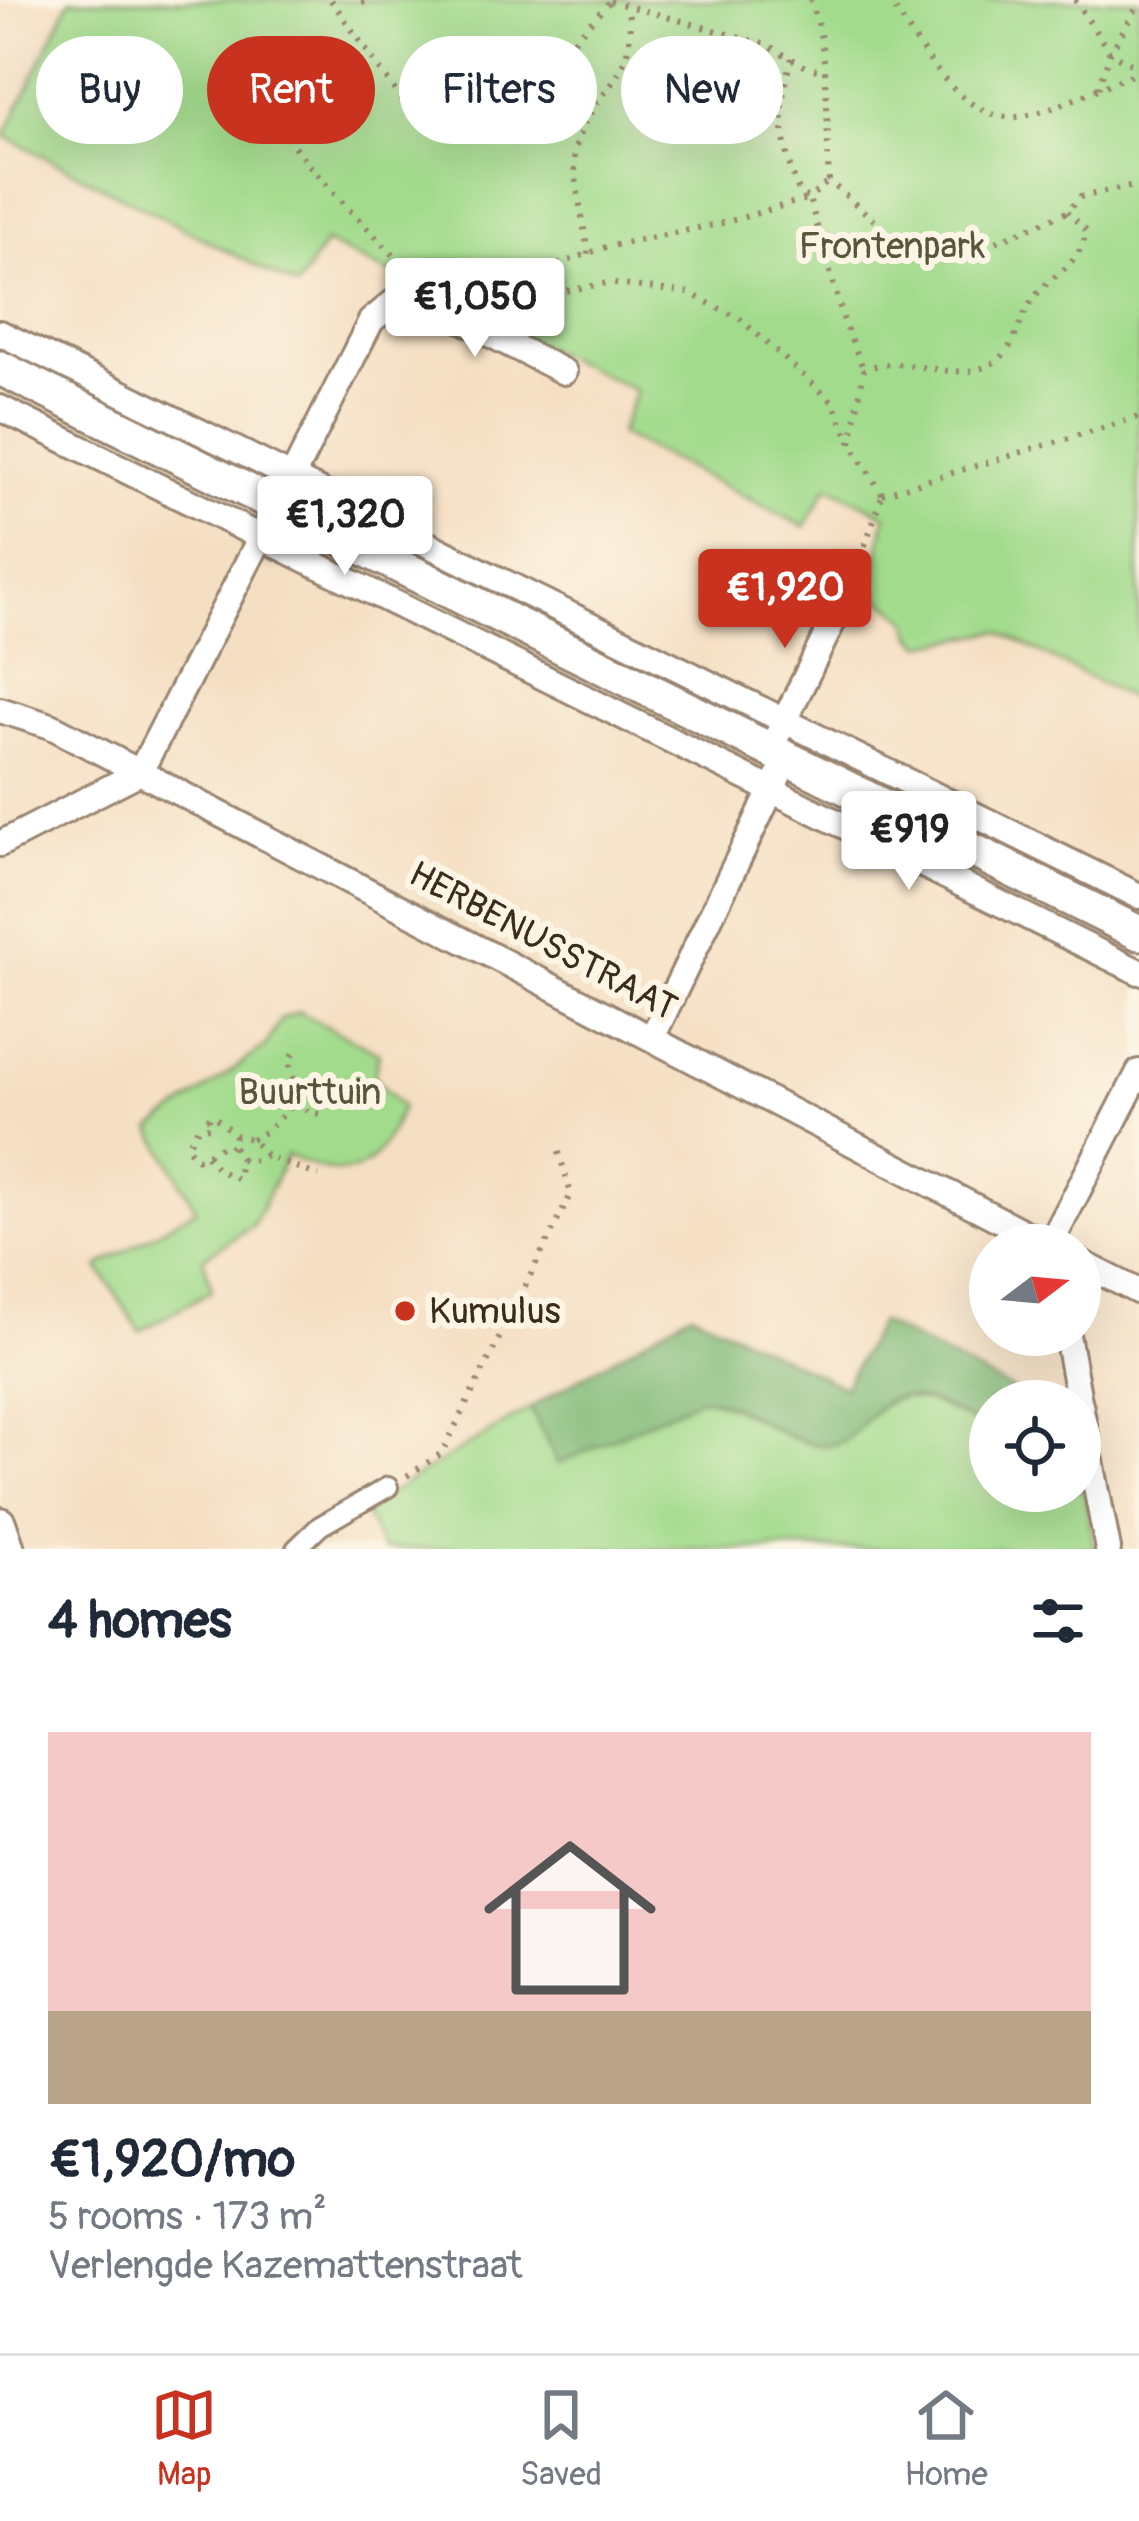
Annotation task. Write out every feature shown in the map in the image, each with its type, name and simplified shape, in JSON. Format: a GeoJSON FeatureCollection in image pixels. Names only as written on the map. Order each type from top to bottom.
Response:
{"type":"FeatureCollection","features":[{"type":"Feature","properties":{"kind":"main road"},"geometry":{"type":"LineString","coordinates":[[0,368],[285,491],[781,743],[1139,933]]}},
{"type":"Feature","properties":{"kind":"street"},"geometry":{"type":"LineString","coordinates":[[0,844],[140,772],[371,321],[394,301],[424,301],[564,372]]}},
{"type":"Feature","properties":{"kind":"street"},"geometry":{"type":"LineString","coordinates":[[0,333],[285,491]]}},
{"type":"Feature","properties":{"kind":"street"},"geometry":{"type":"LineString","coordinates":[[0,408],[1139,972]]}},
{"type":"Feature","properties":{"kind":"street"},"geometry":{"type":"LineString","coordinates":[[652,1038],[770,791],[781,743],[854,578]]}},
{"type":"Feature","properties":{"kind":"street","name":"HERBENUSSTRAAT"},"geometry":{"type":"LineString","coordinates":[[0,710],[51,726],[1009,1224]]}},
{"type":"Feature","properties":{"kind":"street"},"geometry":{"type":"LineString","coordinates":[[781,743],[1139,896]]}},
{"type":"Feature","properties":{"kind":"street"},"geometry":{"type":"LineString","coordinates":[[1060,1224],[1139,1072]]}},
{"type":"Feature","properties":{"kind":"street"},"geometry":{"type":"LineString","coordinates":[[1101,1273],[1139,1292]]}},
{"type":"Feature","properties":{"kind":"street"},"geometry":{"type":"LineString","coordinates":[[296,1549],[320,1526],[388,1487]]}},
{"type":"Feature","properties":{"kind":"street"},"geometry":{"type":"LineString","coordinates":[[1101,1512],[1108,1549]]}},
{"type":"Feature","properties":{"kind":"street"},"geometry":{"type":"LineString","coordinates":[[0,1522],[9,1549]]}},
{"type":"Feature","properties":{"kind":"path"},"geometry":{"type":"LineString","coordinates":[[331,0],[408,109],[432,118],[506,94],[558,57],[611,1],[767,45],[823,71]]}},
{"type":"Feature","properties":{"kind":"path"},"geometry":{"type":"LineString","coordinates":[[810,0],[818,19],[830,181],[915,256],[929,262],[964,257],[1067,212],[1080,197],[1139,184]]}},
{"type":"Feature","properties":{"kind":"path"},"geometry":{"type":"LineString","coordinates":[[889,0],[950,90],[990,113],[1022,117],[1139,70]]}},
{"type":"Feature","properties":{"kind":"path"},"geometry":{"type":"LineString","coordinates":[[1075,0],[1110,53],[1139,70]]}},
{"type":"Feature","properties":{"kind":"path"},"geometry":{"type":"LineString","coordinates":[[588,254],[574,153],[586,123],[617,81],[631,46],[627,4]]}},
{"type":"Feature","properties":{"kind":"path"},"geometry":{"type":"LineString","coordinates":[[1098,88],[1110,53],[1139,4]]}},
{"type":"Feature","properties":{"kind":"path"},"geometry":{"type":"LineString","coordinates":[[792,58],[783,110],[784,145],[791,176],[801,195],[808,198]]}},
{"type":"Feature","properties":{"kind":"path"},"geometry":{"type":"LineString","coordinates":[[293,144],[402,264],[422,274]]}},
{"type":"Feature","properties":{"kind":"path"},"geometry":{"type":"LineString","coordinates":[[475,294],[588,254],[808,198],[830,181]]}},
{"type":"Feature","properties":{"kind":"path"},"geometry":{"type":"LineString","coordinates":[[808,198],[845,326],[864,370],[851,443]]}},
{"type":"Feature","properties":{"kind":"path"},"geometry":{"type":"LineString","coordinates":[[864,370],[882,362],[969,372],[1001,358],[1035,296],[1080,256],[1087,231],[1067,212]]}},
{"type":"Feature","properties":{"kind":"path"},"geometry":{"type":"LineString","coordinates":[[461,293],[524,299],[607,283],[689,293],[740,319],[833,402],[882,494],[854,578]]}},
{"type":"Feature","properties":{"kind":"path"},"geometry":{"type":"LineString","coordinates":[[882,494],[1139,417]]}},
{"type":"Feature","properties":{"kind":"path"},"geometry":{"type":"LineString","coordinates":[[297,1047],[289,1063],[299,1099],[308,1112],[325,1115]]}},
{"type":"Feature","properties":{"kind":"path"},"geometry":{"type":"LineString","coordinates":[[206,1156],[238,1179],[242,1159],[234,1140],[220,1118],[209,1118],[211,1127],[197,1128],[187,1147],[198,1159],[221,1147],[228,1149],[234,1140],[267,1130],[299,1099]]}},
{"type":"Feature","properties":{"kind":"path"},"geometry":{"type":"LineString","coordinates":[[251,1138],[267,1156],[319,1176]]}},
{"type":"Feature","properties":{"kind":"path"},"geometry":{"type":"LineString","coordinates":[[421,1468],[442,1453],[571,1194],[558,1149]]}},
{"type":"Feature","properties":{"kind":"path"},"geometry":{"type":"LineString","coordinates":[[242,1159],[249,1162],[267,1156]]}},
{"type":"Feature","properties":{"kind":"green space","name":"Frontenpark"},"geometry":{"type":"Polygon","coordinates":[[[70,0],[1139,0],[1139,703],[998,631],[923,645],[908,620],[871,591],[886,515],[828,486],[805,527],[619,434],[636,391],[325,243],[297,287],[5,136],[36,71],[36,144],[183,144],[183,36],[53,36],[70,0]]]}},
{"type":"Feature","properties":{"kind":"green space","name":"Buurttuin"},"geometry":{"type":"Polygon","coordinates":[[[299,1012],[379,1053],[374,1076],[402,1107],[392,1129],[382,1147],[360,1168],[330,1171],[287,1155],[253,1225],[203,1258],[212,1290],[140,1331],[98,1267],[196,1209],[152,1129],[266,1046],[281,1019],[299,1012]]]}},
{"type":"Feature","properties":{"kind":"green space"},"geometry":{"type":"Polygon","coordinates":[[[691,1312],[844,1387],[879,1322],[993,1380],[969,1380],[969,1420],[926,1400],[891,1399],[845,1440],[820,1445],[789,1436],[731,1406],[700,1398],[558,1464],[530,1408],[691,1312]]]}},
{"type":"Feature","properties":{"kind":"green space"},"geometry":{"type":"Polygon","coordinates":[[[700,1398],[732,1407],[810,1444],[837,1441],[892,1400],[928,1401],[969,1420],[969,1512],[1088,1512],[1095,1549],[382,1549],[363,1509],[530,1408],[558,1463],[700,1398]]]}},
{"type":"Feature","properties":{"kind":"place","name":"Kumulus"},"geometry":{"type":"Point","coordinates":[405,1311]}}]}
